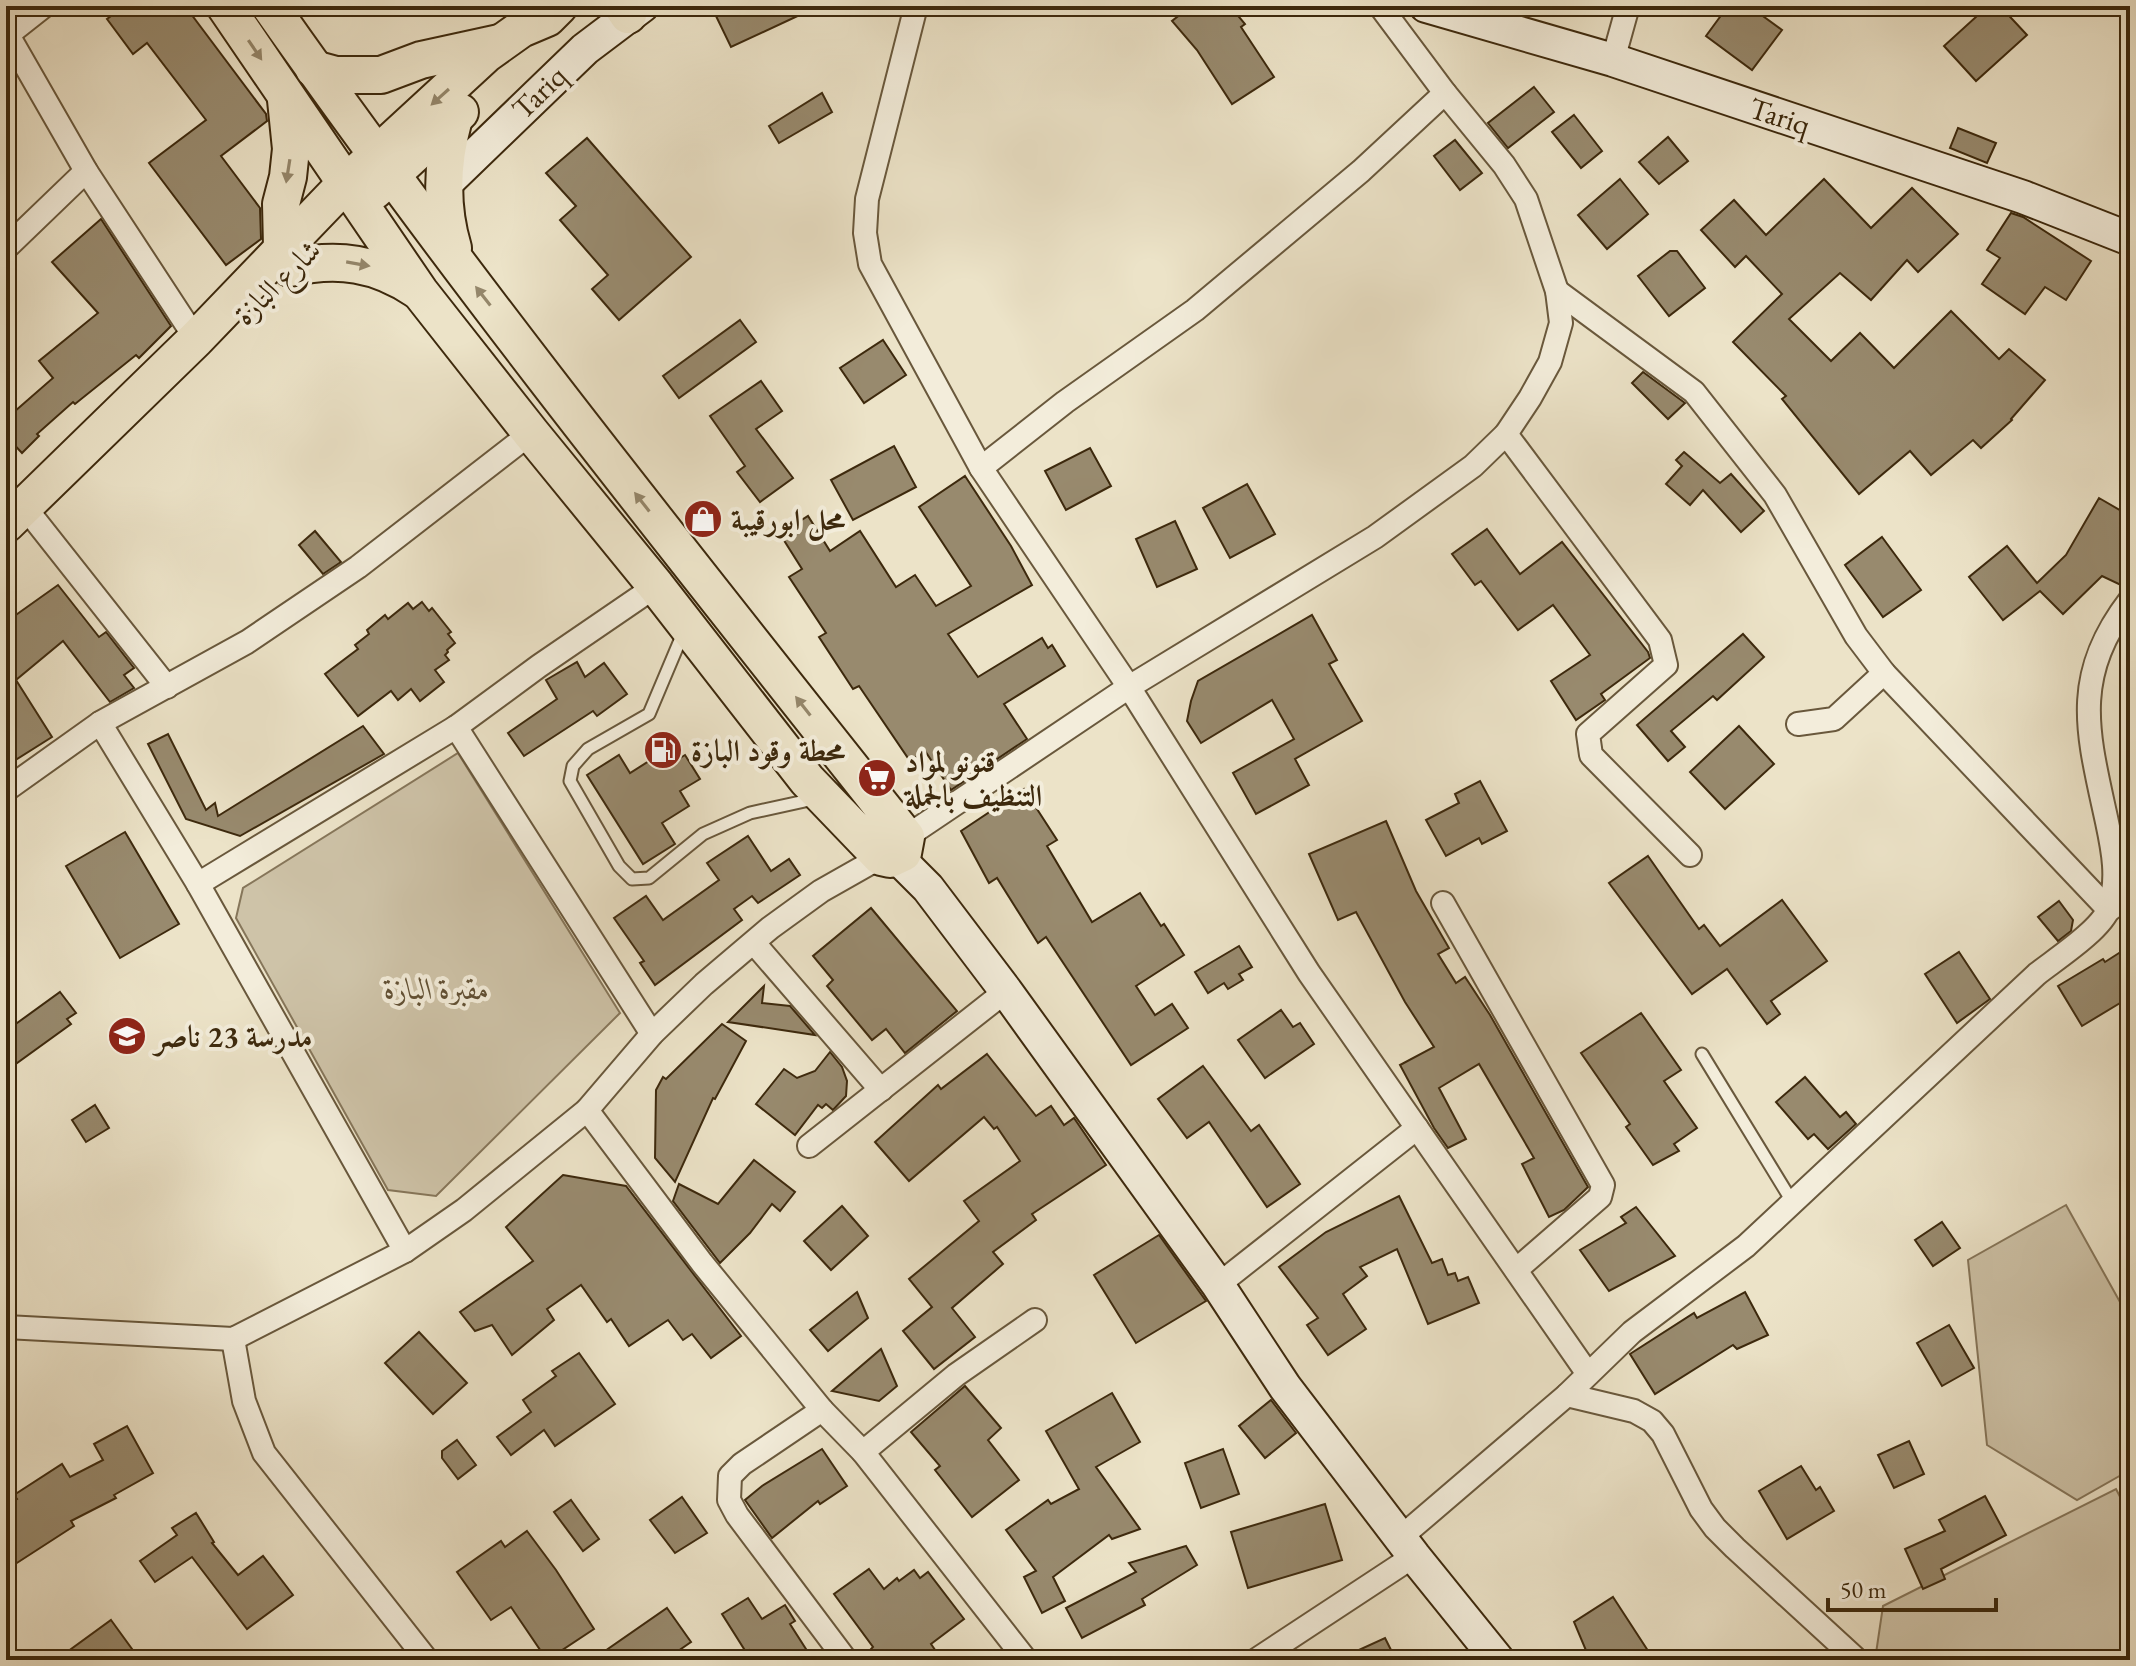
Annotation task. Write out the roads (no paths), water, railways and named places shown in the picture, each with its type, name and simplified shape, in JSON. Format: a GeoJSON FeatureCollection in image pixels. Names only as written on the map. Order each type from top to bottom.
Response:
{"type":"FeatureCollection","features":[{"type":"Feature","properties":{"kind":"main road"},"geometry":{"type":"LineString","coordinates":[[225,6],[420,292],[531,433],[822,797],[895,850]]}},
{"type":"Feature","properties":{"kind":"main road"},"geometry":{"type":"LineString","coordinates":[[270,6],[384,164],[690,565],[895,850],[928,888],[1006,991],[1218,1285],[1285,1387],[1498,1660]]}},
{"type":"Feature","properties":{"kind":"main road","name":"Tariq"},"geometry":{"type":"LineString","coordinates":[[1426,6],[1613,60],[2023,197],[2130,239]]}},
{"type":"Feature","properties":{"kind":"main road","name":"Tariq"},"geometry":{"type":"LineString","coordinates":[[443,186],[585,49],[631,9]]}},
{"type":"Feature","properties":{"kind":"main road","name":"شارع البازة"},"geometry":{"type":"LineString","coordinates":[[20,522],[286,257],[384,164],[501,42],[553,12]]}},
{"type":"Feature","properties":{"kind":"main road","name":"شارع البازة"},"geometry":{"type":"LineString","coordinates":[[384,164],[454,118],[533,43],[553,12]]}},
{"type":"Feature","properties":{"kind":"main road"},"geometry":{"type":"LineString","coordinates":[[314,69],[336,75],[381,75],[421,60],[501,42]]}},
{"type":"Feature","properties":{"kind":"main road"},"geometry":{"type":"LineString","coordinates":[[285,94],[291,149],[281,204],[286,257],[372,266],[398,277],[420,292]]}},
{"type":"Feature","properties":{"kind":"main road"},"geometry":{"type":"LineString","coordinates":[[454,118],[444,163],[443,186],[445,212],[457,261]]}},
{"type":"Feature","properties":{"kind":"main road","name":"شارع البازة"},"geometry":{"type":"LineString","coordinates":[[6,547],[20,522],[196,339],[286,257]]}},
{"type":"Feature","properties":{"kind":"main road"},"geometry":{"type":"LineString","coordinates":[[656,586],[690,565]]}},
{"type":"Feature","properties":{"kind":"street"},"geometry":{"type":"LineString","coordinates":[[44,6],[7,35],[86,171],[196,339]]}},
{"type":"Feature","properties":{"kind":"street"},"geometry":{"type":"LineString","coordinates":[[916,6],[867,199],[865,233],[870,264],[981,468],[1129,687],[1309,973],[1588,1374]]}},
{"type":"Feature","properties":{"kind":"street"},"geometry":{"type":"LineString","coordinates":[[6,1327],[233,1339],[405,1251],[464,1210],[587,1110],[652,1034],[704,984],[821,891],[895,850],[1129,687],[1375,537],[1473,466],[1506,434],[1550,362],[1561,323],[1557,291],[1526,199],[1504,165],[1380,6]]}},
{"type":"Feature","properties":{"kind":"street"},"geometry":{"type":"LineString","coordinates":[[1613,60],[1628,6]]}},
{"type":"Feature","properties":{"kind":"street"},"geometry":{"type":"LineString","coordinates":[[981,468],[1065,402],[1195,310],[1361,171],[1445,93]]}},
{"type":"Feature","properties":{"kind":"street"},"geometry":{"type":"LineString","coordinates":[[6,248],[86,171]]}},
{"type":"Feature","properties":{"kind":"street"},"geometry":{"type":"LineString","coordinates":[[1557,291],[1694,392],[1775,495],[1856,636],[1884,673],[2109,910]]}},
{"type":"Feature","properties":{"kind":"street"},"geometry":{"type":"LineString","coordinates":[[6,790],[100,723],[247,642],[358,567],[531,433]]}},
{"type":"Feature","properties":{"kind":"street"},"geometry":{"type":"LineString","coordinates":[[1506,434],[1660,640],[1666,665],[1588,734],[1591,755],[1690,855]]}},
{"type":"Feature","properties":{"kind":"street"},"geometry":{"type":"LineString","coordinates":[[20,522],[167,687]]}},
{"type":"Feature","properties":{"kind":"street"},"geometry":{"type":"LineString","coordinates":[[198,884],[456,727],[656,586]]}},
{"type":"Feature","properties":{"kind":"street"},"geometry":{"type":"LineString","coordinates":[[2109,910],[2114,868],[2087,703],[2092,670],[2104,640],[2130,600]]}},
{"type":"Feature","properties":{"kind":"street"},"geometry":{"type":"LineString","coordinates":[[1798,724],[1834,719],[1884,673]]}},
{"type":"Feature","properties":{"kind":"street"},"geometry":{"type":"LineString","coordinates":[[100,723],[198,884],[405,1251]]}},
{"type":"Feature","properties":{"kind":"street"},"geometry":{"type":"LineString","coordinates":[[456,727],[652,1034]]}},
{"type":"Feature","properties":{"kind":"street"},"geometry":{"type":"LineString","coordinates":[[1256,1660],[1407,1547],[1632,1332],[1746,1246],[2037,974],[2086,936],[2109,910],[2130,895]]}},
{"type":"Feature","properties":{"kind":"street"},"geometry":{"type":"LineString","coordinates":[[1443,903],[1603,1185],[1600,1197],[1516,1270]]}},
{"type":"Feature","properties":{"kind":"street"},"geometry":{"type":"LineString","coordinates":[[754,943],[881,1090]]}},
{"type":"Feature","properties":{"kind":"street"},"geometry":{"type":"LineString","coordinates":[[809,1146],[1006,991]]}},
{"type":"Feature","properties":{"kind":"street"},"geometry":{"type":"LineString","coordinates":[[587,1110],[702,1263],[822,1410],[863,1452],[1026,1660]]}},
{"type":"Feature","properties":{"kind":"street"},"geometry":{"type":"LineString","coordinates":[[1218,1285],[1417,1128]]}},
{"type":"Feature","properties":{"kind":"street"},"geometry":{"type":"LineString","coordinates":[[863,1452],[956,1375],[1035,1320]]}},
{"type":"Feature","properties":{"kind":"street"},"geometry":{"type":"LineString","coordinates":[[233,1339],[244,1401],[264,1453],[427,1660]]}},
{"type":"Feature","properties":{"kind":"street"},"geometry":{"type":"LineString","coordinates":[[1567,1395],[1634,1411],[1652,1421],[1663,1434],[1701,1509],[1715,1528],[1855,1658]]}},
{"type":"Feature","properties":{"kind":"street"},"geometry":{"type":"LineString","coordinates":[[822,1410],[742,1464],[730,1476],[729,1500],[780,1574],[846,1660]]}},
{"type":"Feature","properties":{"kind":"lane"},"geometry":{"type":"LineString","coordinates":[[687,625],[649,714],[588,749],[573,766],[570,781],[619,866],[632,879],[649,878],[703,834],[750,813],[822,797]]}},
{"type":"Feature","properties":{"kind":"lane"},"geometry":{"type":"LineString","coordinates":[[1702,1054],[1793,1203]]}},
{"type":"Feature","properties":{"kind":"place","name":"محل ابورقيبة"},"geometry":{"type":"Point","coordinates":[703,519]}},
{"type":"Feature","properties":{"kind":"place","name":"محطة وقود البازة"},"geometry":{"type":"Point","coordinates":[663,750]}},
{"type":"Feature","properties":{"kind":"place","name":"قنونو لمواد التنظيف بالجملة"},"geometry":{"type":"Point","coordinates":[877,778]}},
{"type":"Feature","properties":{"kind":"place","name":"مدرسة 23 ناصر"},"geometry":{"type":"Point","coordinates":[127,1036]}},
{"type":"Feature","properties":{"kind":"park label","name":"مقبرة البازة"},"geometry":{"type":"Point","coordinates":[437,988]}}]}
